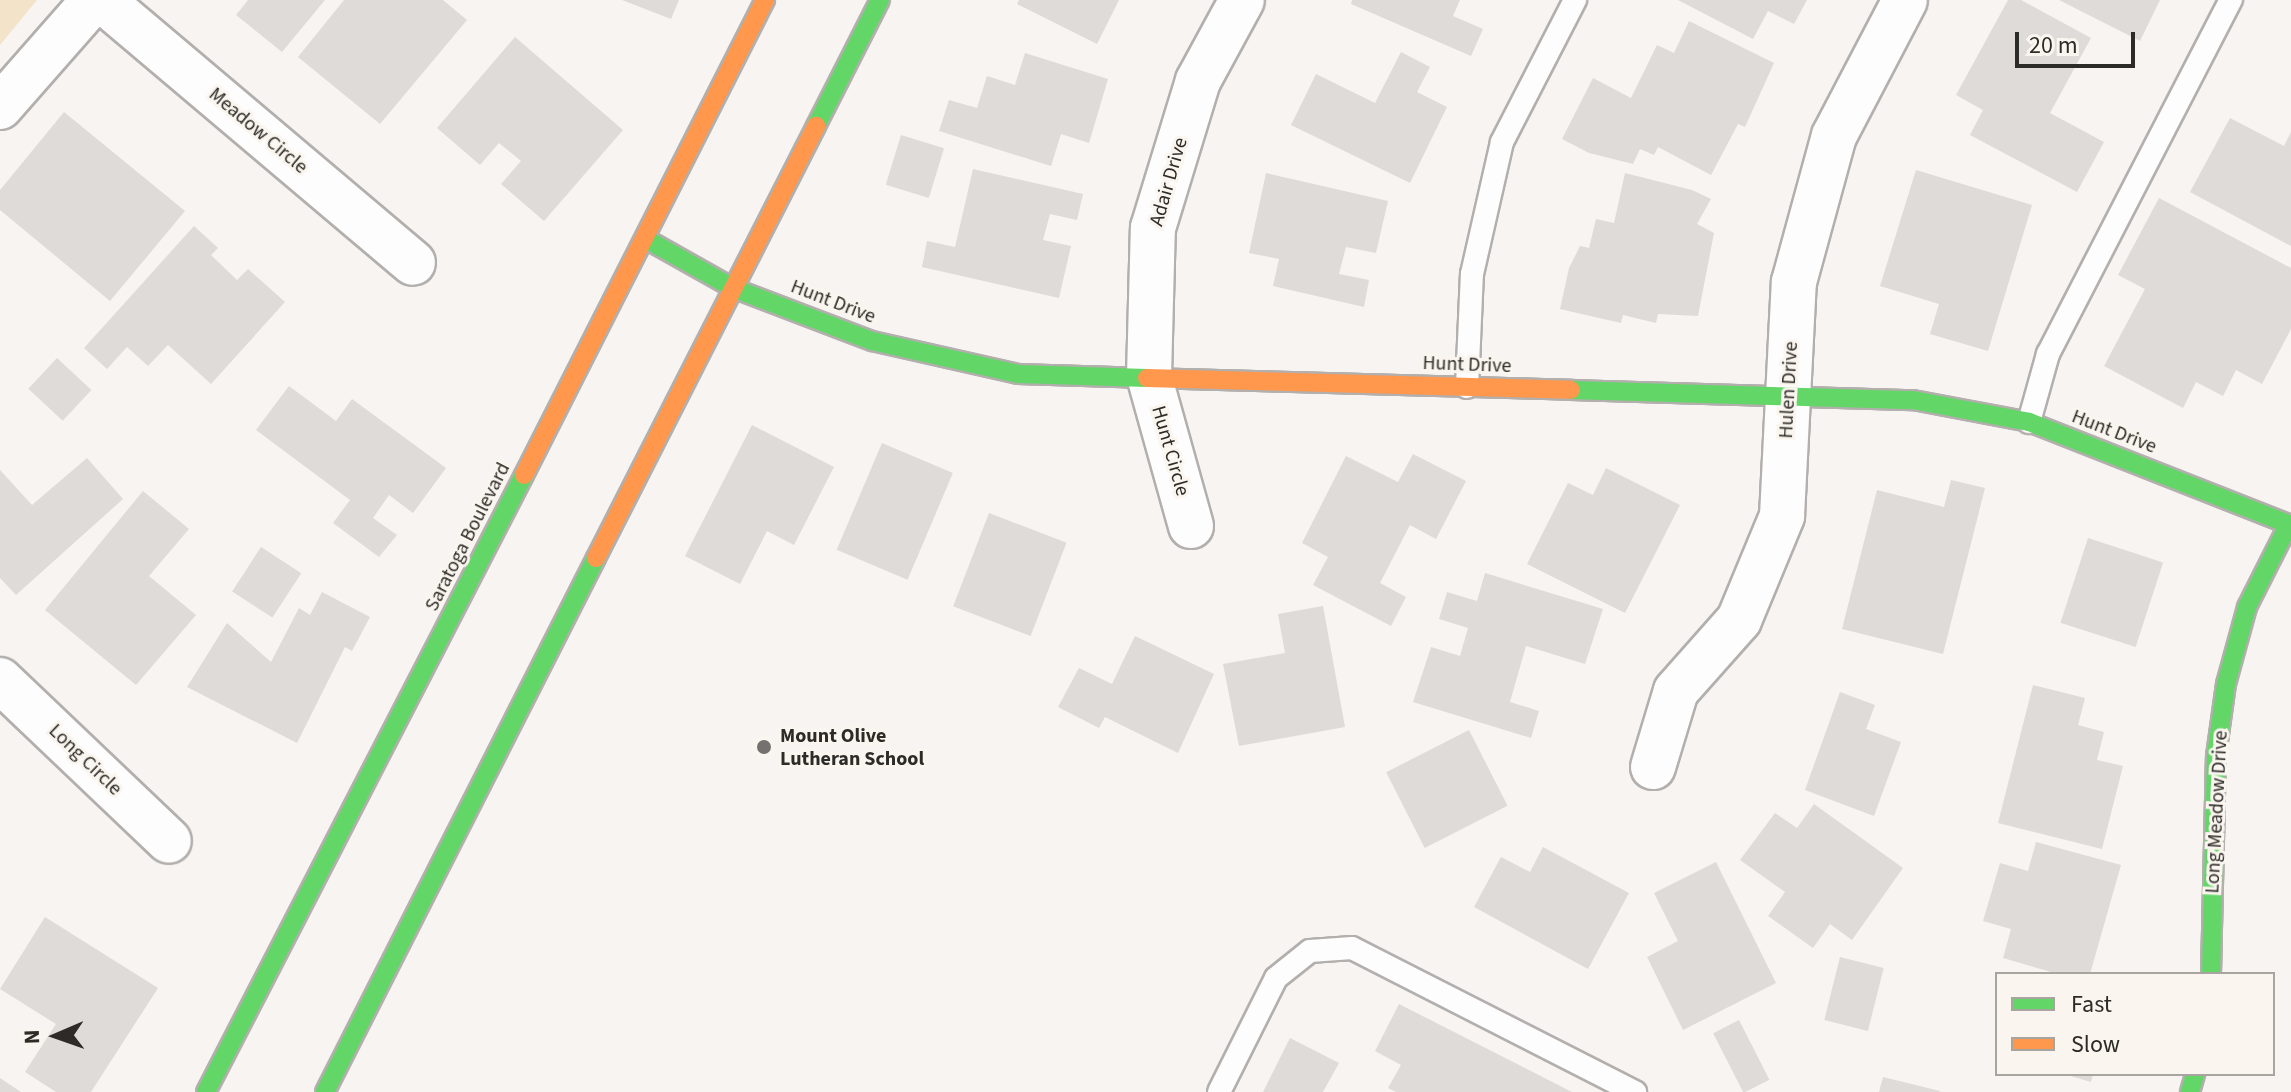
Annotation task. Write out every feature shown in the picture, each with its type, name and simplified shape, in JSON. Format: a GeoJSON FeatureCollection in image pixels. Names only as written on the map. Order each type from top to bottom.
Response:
{"type":"FeatureCollection","features":[{"type":"Feature","properties":{"kind":"main road","name":"Saratoga Boulevard"},"geometry":{"type":"LineString","coordinates":[[206,1092],[646,239],[765,0]]}},
{"type":"Feature","properties":{"kind":"main road"},"geometry":{"type":"LineString","coordinates":[[325,1092],[880,0]]}},
{"type":"Feature","properties":{"kind":"main road","name":"Hunt Drive"},"geometry":{"type":"LineString","coordinates":[[646,239],[733,288],[872,341],[1018,374],[1913,400],[2029,422],[2290,523]]}},
{"type":"Feature","properties":{"kind":"main road","name":"Long Meadow Drive"},"geometry":{"type":"LineString","coordinates":[[2211,972],[2216,756],[2226,684],[2247,607],[2290,523]]}},
{"type":"Feature","properties":{"kind":"street"},"geometry":{"type":"LineString","coordinates":[[0,107],[94,0]]}},
{"type":"Feature","properties":{"kind":"street","name":"Meadow Circle"},"geometry":{"type":"LineString","coordinates":[[102,0],[413,263]]}},
{"type":"Feature","properties":{"kind":"street","name":"Adair Drive"},"geometry":{"type":"LineString","coordinates":[[1149,376],[1153,228],[1198,81],[1242,0]]}},
{"type":"Feature","properties":{"kind":"street","name":"Hulen Drive"},"geometry":{"type":"LineString","coordinates":[[1653,767],[1676,691],[1739,620],[1782,516],[1794,282],[1834,136],[1905,0]]}},
{"type":"Feature","properties":{"kind":"street","name":"Hunt Circle"},"geometry":{"type":"LineString","coordinates":[[1149,376],[1191,526]]}},
{"type":"Feature","properties":{"kind":"street","name":"Long Circle"},"geometry":{"type":"LineString","coordinates":[[0,680],[169,841]]}},
{"type":"Feature","properties":{"kind":"lane"},"geometry":{"type":"LineString","coordinates":[[1467,387],[1472,274],[1502,142],[1575,0]]}},
{"type":"Feature","properties":{"kind":"lane"},"geometry":{"type":"LineString","coordinates":[[2029,422],[2048,354],[2231,0]]}},
{"type":"Feature","properties":{"kind":"lane"},"geometry":{"type":"LineString","coordinates":[[1219,1092],[1276,978],[1310,951],[1352,948],[1635,1092]]}},
{"type":"Feature","properties":{"kind":"shaded area"},"geometry":{"type":"Polygon","coordinates":[[[0,0],[37,0],[0,45],[0,0]]]}},
{"type":"Feature","properties":{"kind":"building"},"geometry":{"type":"Polygon","coordinates":[[[248,0],[325,0],[282,52],[236,15],[248,0]]]}},
{"type":"Feature","properties":{"kind":"building"},"geometry":{"type":"Polygon","coordinates":[[[344,0],[443,0],[467,20],[380,124],[298,57],[344,0]]]}},
{"type":"Feature","properties":{"kind":"building"},"geometry":{"type":"Polygon","coordinates":[[[622,0],[679,0],[671,19],[622,0]]]}},
{"type":"Feature","properties":{"kind":"building"},"geometry":{"type":"Polygon","coordinates":[[[1019,0],[1119,0],[1097,44],[1017,4],[1019,0]]]}},
{"type":"Feature","properties":{"kind":"building"},"geometry":{"type":"Polygon","coordinates":[[[1352,0],[1460,0],[1453,16],[1483,29],[1471,56],[1351,4],[1352,0]]]}},
{"type":"Feature","properties":{"kind":"building"},"geometry":{"type":"Polygon","coordinates":[[[1678,0],[1807,0],[1794,24],[1768,11],[1753,39],[1678,0]]]}},
{"type":"Feature","properties":{"kind":"building"},"geometry":{"type":"Polygon","coordinates":[[[2008,0],[2021,0],[2091,38],[2050,113],[2104,142],[2077,192],[1970,135],[1983,110],[1956,95],[2008,0]]]}},
{"type":"Feature","properties":{"kind":"building"},"geometry":{"type":"Polygon","coordinates":[[[2059,0],[2160,0],[2140,41],[2059,0]]]}},
{"type":"Feature","properties":{"kind":"building"},"geometry":{"type":"Polygon","coordinates":[[[1689,21],[1774,63],[1745,127],[1738,124],[1711,175],[1658,147],[1654,155],[1640,149],[1633,164],[1589,153],[1562,139],[1593,78],[1631,98],[1657,45],[1674,53],[1689,21]]]}},
{"type":"Feature","properties":{"kind":"building"},"geometry":{"type":"Polygon","coordinates":[[[515,37],[623,130],[544,221],[501,184],[521,161],[499,143],[480,165],[437,128],[515,37]]]}},
{"type":"Feature","properties":{"kind":"building"},"geometry":{"type":"Polygon","coordinates":[[[1401,52],[1430,67],[1417,92],[1447,107],[1410,183],[1291,125],[1316,74],[1375,103],[1401,52]]]}},
{"type":"Feature","properties":{"kind":"building"},"geometry":{"type":"Polygon","coordinates":[[[1025,53],[1108,79],[1089,143],[1061,134],[1051,166],[939,131],[949,100],[977,108],[987,76],[1015,85],[1025,53]]]}},
{"type":"Feature","properties":{"kind":"building"},"geometry":{"type":"Polygon","coordinates":[[[64,112],[185,211],[110,301],[0,210],[0,190],[64,112]]]}},
{"type":"Feature","properties":{"kind":"building"},"geometry":{"type":"Polygon","coordinates":[[[2230,118],[2284,146],[2291,132],[2291,246],[2190,192],[2230,118]]]}},
{"type":"Feature","properties":{"kind":"building"},"geometry":{"type":"Polygon","coordinates":[[[901,135],[944,148],[929,198],[886,185],[901,135]]]}},
{"type":"Feature","properties":{"kind":"building"},"geometry":{"type":"Polygon","coordinates":[[[973,169],[1083,194],[1077,220],[1050,214],[1043,240],[1071,246],[1059,298],[922,267],[927,241],[955,247],[973,169]]]}},
{"type":"Feature","properties":{"kind":"building"},"geometry":{"type":"Polygon","coordinates":[[[1916,170],[2032,205],[1988,351],[1930,334],[1939,304],[1880,286],[1916,170]]]}},
{"type":"Feature","properties":{"kind":"building"},"geometry":{"type":"Polygon","coordinates":[[[1266,173],[1388,201],[1376,253],[1346,247],[1339,274],[1369,280],[1364,307],[1273,286],[1279,259],[1249,253],[1266,173]]]}},
{"type":"Feature","properties":{"kind":"building"},"geometry":{"type":"Polygon","coordinates":[[[1625,173],[1692,190],[1711,199],[1697,224],[1714,233],[1698,316],[1658,314],[1656,323],[1623,315],[1621,323],[1560,309],[1569,268],[1580,246],[1589,248],[1596,219],[1614,223],[1625,173]]]}},
{"type":"Feature","properties":{"kind":"building"},"geometry":{"type":"Polygon","coordinates":[[[2159,198],[2291,268],[2291,329],[2262,384],[2236,370],[2223,396],[2196,382],[2183,408],[2104,366],[2145,289],[2118,275],[2159,198]]]}},
{"type":"Feature","properties":{"kind":"building"},"geometry":{"type":"Polygon","coordinates":[[[194,226],[218,248],[211,255],[237,280],[248,269],[285,302],[211,384],[168,345],[148,366],[127,347],[107,369],[84,348],[194,226]]]}},
{"type":"Feature","properties":{"kind":"building"},"geometry":{"type":"Polygon","coordinates":[[[57,358],[91,390],[63,421],[28,389],[57,358]]]}},
{"type":"Feature","properties":{"kind":"building"},"geometry":{"type":"Polygon","coordinates":[[[289,386],[336,421],[352,399],[446,468],[413,513],[389,495],[373,518],[397,535],[379,557],[333,523],[350,500],[256,430],[289,386]]]}},
{"type":"Feature","properties":{"kind":"building"},"geometry":{"type":"Polygon","coordinates":[[[752,425],[834,467],[794,545],[767,531],[740,584],[685,556],[752,425]]]}},
{"type":"Feature","properties":{"kind":"building"},"geometry":{"type":"Polygon","coordinates":[[[882,443],[953,473],[908,580],[837,550],[882,443]]]}},
{"type":"Feature","properties":{"kind":"building"},"geometry":{"type":"Polygon","coordinates":[[[1413,454],[1466,481],[1436,539],[1410,525],[1380,583],[1406,597],[1391,626],[1313,585],[1328,557],[1302,543],[1346,456],[1398,482],[1413,454]]]}},
{"type":"Feature","properties":{"kind":"building"},"geometry":{"type":"Polygon","coordinates":[[[87,458],[123,499],[16,595],[0,578],[0,470],[32,505],[87,458]]]}},
{"type":"Feature","properties":{"kind":"building"},"geometry":{"type":"Polygon","coordinates":[[[1606,468],[1680,505],[1625,613],[1527,564],[1568,483],[1593,495],[1606,468]]]}},
{"type":"Feature","properties":{"kind":"building"},"geometry":{"type":"Polygon","coordinates":[[[1951,480],[1985,488],[1943,654],[1842,629],[1877,490],[1944,507],[1951,480]]]}},
{"type":"Feature","properties":{"kind":"building"},"geometry":{"type":"Polygon","coordinates":[[[143,491],[189,529],[149,576],[196,615],[136,685],[45,610],[143,491]]]}},
{"type":"Feature","properties":{"kind":"building"},"geometry":{"type":"Polygon","coordinates":[[[989,513],[1066,543],[1031,636],[953,606],[989,513]]]}},
{"type":"Feature","properties":{"kind":"building"},"geometry":{"type":"Polygon","coordinates":[[[2088,538],[2163,562],[2136,647],[2060,623],[2088,538]]]}},
{"type":"Feature","properties":{"kind":"building"},"geometry":{"type":"Polygon","coordinates":[[[261,547],[301,573],[272,618],[232,591],[261,547]]]}},
{"type":"Feature","properties":{"kind":"building"},"geometry":{"type":"Polygon","coordinates":[[[1485,573],[1603,609],[1585,664],[1526,646],[1510,702],[1539,711],[1531,738],[1413,702],[1431,647],[1460,656],[1468,628],[1439,619],[1447,592],[1477,601],[1485,573]]]}},
{"type":"Feature","properties":{"kind":"building"},"geometry":{"type":"Polygon","coordinates":[[[322,592],[370,617],[352,651],[345,647],[297,743],[187,687],[227,623],[271,662],[299,608],[310,615],[322,592]]]}},
{"type":"Feature","properties":{"kind":"building"},"geometry":{"type":"Polygon","coordinates":[[[1323,606],[1345,727],[1239,746],[1223,664],[1285,653],[1278,614],[1323,606]]]}},
{"type":"Feature","properties":{"kind":"building"},"geometry":{"type":"Polygon","coordinates":[[[1135,636],[1214,674],[1178,753],[1105,717],[1099,728],[1058,707],[1079,668],[1112,684],[1135,636]]]}},
{"type":"Feature","properties":{"kind":"building"},"geometry":{"type":"Polygon","coordinates":[[[2033,685],[2085,698],[2078,725],[2104,732],[2097,760],[2123,766],[2102,849],[1998,823],[2033,685]]]}},
{"type":"Feature","properties":{"kind":"building"},"geometry":{"type":"Polygon","coordinates":[[[1840,692],[1875,705],[1866,729],[1901,742],[1874,816],[1805,790],[1840,692]]]}},
{"type":"Feature","properties":{"kind":"building"},"geometry":{"type":"Polygon","coordinates":[[[1469,730],[1508,806],[1425,848],[1386,772],[1469,730]]]}},
{"type":"Feature","properties":{"kind":"building"},"geometry":{"type":"Polygon","coordinates":[[[1814,804],[1903,868],[1852,940],[1830,924],[1813,948],[1768,916],[1785,892],[1740,860],[1775,813],[1797,828],[1814,804]]]}},
{"type":"Feature","properties":{"kind":"building"},"geometry":{"type":"Polygon","coordinates":[[[2036,842],[2121,865],[2091,972],[2051,972],[2003,958],[2011,929],[1983,921],[2000,863],[2028,871],[2036,842]]]}},
{"type":"Feature","properties":{"kind":"building"},"geometry":{"type":"Polygon","coordinates":[[[1543,847],[1629,893],[1588,969],[1474,907],[1501,857],[1530,872],[1543,847]]]}},
{"type":"Feature","properties":{"kind":"building"},"geometry":{"type":"Polygon","coordinates":[[[1716,862],[1776,983],[1683,1030],[1647,957],[1678,941],[1654,893],[1716,862]]]}},
{"type":"Feature","properties":{"kind":"building"},"geometry":{"type":"Polygon","coordinates":[[[45,917],[158,988],[91,1092],[56,1092],[25,1072],[56,1024],[0,989],[45,917]]]}},
{"type":"Feature","properties":{"kind":"building"},"geometry":{"type":"Polygon","coordinates":[[[1840,957],[1884,968],[1868,1031],[1824,1020],[1840,957]]]}},
{"type":"Feature","properties":{"kind":"building"},"geometry":{"type":"Polygon","coordinates":[[[1399,1004],[1572,1092],[1396,1092],[1388,1088],[1401,1065],[1375,1051],[1399,1004]]]}},
{"type":"Feature","properties":{"kind":"building"},"geometry":{"type":"Polygon","coordinates":[[[1739,1020],[1769,1080],[1743,1092],[1713,1033],[1739,1020]]]}},
{"type":"Feature","properties":{"kind":"building"},"geometry":{"type":"Polygon","coordinates":[[[1290,1038],[1339,1063],[1323,1092],[1263,1092],[1290,1038]]]}},
{"type":"Feature","properties":{"kind":"building"},"geometry":{"type":"Polygon","coordinates":[[[2071,1076],[2092,1076],[2091,1082],[2071,1076]]]}},
{"type":"Feature","properties":{"kind":"building"},"geometry":{"type":"Polygon","coordinates":[[[1883,1077],[1940,1091],[1879,1092],[1883,1077]]]}},
{"type":"Feature","properties":{"kind":"building"},"geometry":{"type":"Polygon","coordinates":[[[0,1078],[21,1092],[0,1092],[0,1078]]]}},
{"type":"Feature","properties":{"kind":"traffic: fast"},"geometry":{"type":"LineString","coordinates":[[816,126],[880,0]]}},
{"type":"Feature","properties":{"kind":"traffic: fast"},"geometry":{"type":"LineString","coordinates":[[646,239],[733,288],[872,341],[1018,374],[1147,378]]}},
{"type":"Feature","properties":{"kind":"traffic: fast"},"geometry":{"type":"LineString","coordinates":[[1571,390],[1913,400],[2029,422],[2291,525]]}},
{"type":"Feature","properties":{"kind":"traffic: fast"},"geometry":{"type":"LineString","coordinates":[[206,1092],[524,475]]}},
{"type":"Feature","properties":{"kind":"traffic: fast"},"geometry":{"type":"LineString","coordinates":[[2211,972],[2216,756],[2226,684],[2247,607],[2289,524]]}},
{"type":"Feature","properties":{"kind":"traffic: fast"},"geometry":{"type":"LineString","coordinates":[[325,1092],[596,558]]}},
{"type":"Feature","properties":{"kind":"traffic: fast"},"geometry":{"type":"LineString","coordinates":[[2190,1092],[2194,1076]]}},
{"type":"Feature","properties":{"kind":"traffic: slow"},"geometry":{"type":"LineString","coordinates":[[524,475],[765,0]]}},
{"type":"Feature","properties":{"kind":"traffic: slow"},"geometry":{"type":"LineString","coordinates":[[596,558],[816,126]]}},
{"type":"Feature","properties":{"kind":"traffic: slow"},"geometry":{"type":"LineString","coordinates":[[1147,378],[1571,390]]}},
{"type":"Feature","properties":{"kind":"place","name":"Mount Olive Lutheran School"},"geometry":{"type":"Point","coordinates":[764,747]}}]}
